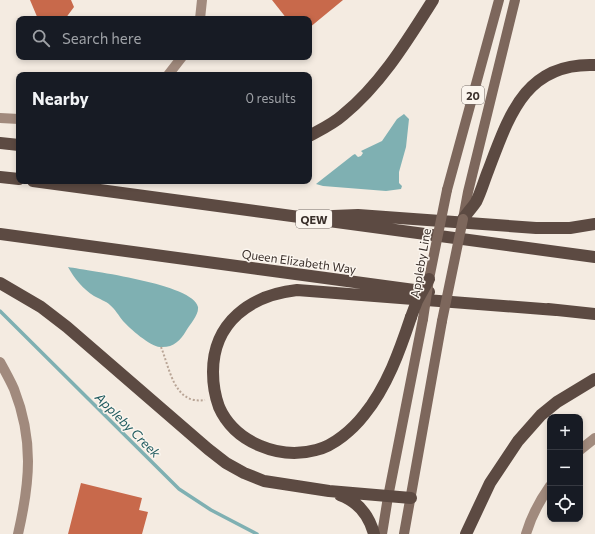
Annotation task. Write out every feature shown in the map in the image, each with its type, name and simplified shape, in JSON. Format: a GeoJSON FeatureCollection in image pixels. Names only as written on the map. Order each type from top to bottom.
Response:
{"type":"FeatureCollection","features":[{"type":"Feature","properties":{"kind":"highway"},"geometry":{"type":"LineString","coordinates":[[312,134],[341,116],[361,99],[378,80],[433,0]]}},
{"type":"Feature","properties":{"kind":"highway"},"geometry":{"type":"LineString","coordinates":[[462,219],[475,202],[473,193],[513,111],[526,92],[544,76],[555,70],[567,67],[595,65]]}},
{"type":"Feature","properties":{"kind":"highway"},"geometry":{"type":"LineString","coordinates":[[0,142],[16,145]]}},
{"type":"Feature","properties":{"kind":"highway"},"geometry":{"type":"LineString","coordinates":[[0,176],[16,179]]}},
{"type":"Feature","properties":{"kind":"highway","name":"QEW"},"geometry":{"type":"LineString","coordinates":[[55,184],[595,257]]}},
{"type":"Feature","properties":{"kind":"highway"},"geometry":{"type":"LineString","coordinates":[[305,218],[358,215],[536,228],[570,228],[595,224]]}},
{"type":"Feature","properties":{"kind":"highway","name":"Queen Elizabeth Way"},"geometry":{"type":"LineString","coordinates":[[0,234],[556,310],[595,314]]}},
{"type":"Feature","properties":{"kind":"highway"},"geometry":{"type":"LineString","coordinates":[[429,279],[418,301],[417,318],[402,344],[372,404],[364,415],[349,430],[330,444],[317,450],[297,453],[280,452],[262,447],[252,442],[236,431],[227,420],[219,407],[216,398],[213,380],[215,352],[225,328],[233,318],[255,302],[267,296],[282,291],[297,290],[556,310]]}},
{"type":"Feature","properties":{"kind":"highway"},"geometry":{"type":"LineString","coordinates":[[0,283],[41,307],[67,327],[208,449],[226,463],[244,473],[264,481],[329,492],[411,498]]}},
{"type":"Feature","properties":{"kind":"highway"},"geometry":{"type":"LineString","coordinates":[[466,534],[490,483],[518,441],[541,415],[557,402],[595,380]]}},
{"type":"Feature","properties":{"kind":"highway"},"geometry":{"type":"LineString","coordinates":[[329,492],[350,499],[363,510],[369,518],[374,534]]}},
{"type":"Feature","properties":{"kind":"main road","name":"Appleby Line"},"geometry":{"type":"LineString","coordinates":[[429,279],[447,190],[498,0]]}},
{"type":"Feature","properties":{"kind":"main road","name":"20"},"geometry":{"type":"LineString","coordinates":[[473,193],[515,0]]}},
{"type":"Feature","properties":{"kind":"main road"},"geometry":{"type":"LineString","coordinates":[[404,534],[462,219]]}},
{"type":"Feature","properties":{"kind":"main road"},"geometry":{"type":"LineString","coordinates":[[382,534],[417,318]]}},
{"type":"Feature","properties":{"kind":"street"},"geometry":{"type":"LineString","coordinates":[[200,16],[202,0]]}},
{"type":"Feature","properties":{"kind":"street"},"geometry":{"type":"LineString","coordinates":[[170,72],[180,60]]}},
{"type":"Feature","properties":{"kind":"street"},"geometry":{"type":"LineString","coordinates":[[0,118],[16,119]]}},
{"type":"Feature","properties":{"kind":"street"},"geometry":{"type":"LineString","coordinates":[[0,362],[14,388],[26,432],[28,478],[18,534]]}},
{"type":"Feature","properties":{"kind":"street"},"geometry":{"type":"LineString","coordinates":[[583,448],[595,438]]}},
{"type":"Feature","properties":{"kind":"street"},"geometry":{"type":"LineString","coordinates":[[526,534],[529,522],[547,490]]}},
{"type":"Feature","properties":{"kind":"path"},"geometry":{"type":"LineString","coordinates":[[161,347],[173,379],[184,396],[194,401],[216,398]]}},
{"type":"Feature","properties":{"kind":"water"},"geometry":{"type":"Polygon","coordinates":[[[404,114],[409,119],[406,147],[399,172],[399,183],[402,186],[401,189],[386,191],[323,186],[316,184],[353,155],[355,154],[358,157],[361,156],[363,153],[361,151],[382,141],[397,119],[404,114]]]}},
{"type":"Feature","properties":{"kind":"water"},"geometry":{"type":"Polygon","coordinates":[[[68,267],[118,275],[161,285],[192,299],[198,307],[197,313],[179,341],[165,347],[156,346],[140,337],[130,328],[114,308],[86,290],[68,267]]]}},
{"type":"Feature","properties":{"kind":"building"},"geometry":{"type":"Polygon","coordinates":[[[30,0],[71,0],[74,7],[67,16],[37,16],[30,0]]]}},
{"type":"Feature","properties":{"kind":"building"},"geometry":{"type":"Polygon","coordinates":[[[272,0],[343,0],[312,26],[312,16],[285,16],[272,0]]]}},
{"type":"Feature","properties":{"kind":"building"},"geometry":{"type":"Polygon","coordinates":[[[81,483],[142,498],[139,510],[148,512],[142,534],[68,534],[81,483]]]}},
{"type":"Feature","properties":{"kind":"waterway","name":"Appleby Creek"},"geometry":{"type":"LineString","coordinates":[[0,311],[179,489],[211,510],[257,534]]}}]}
